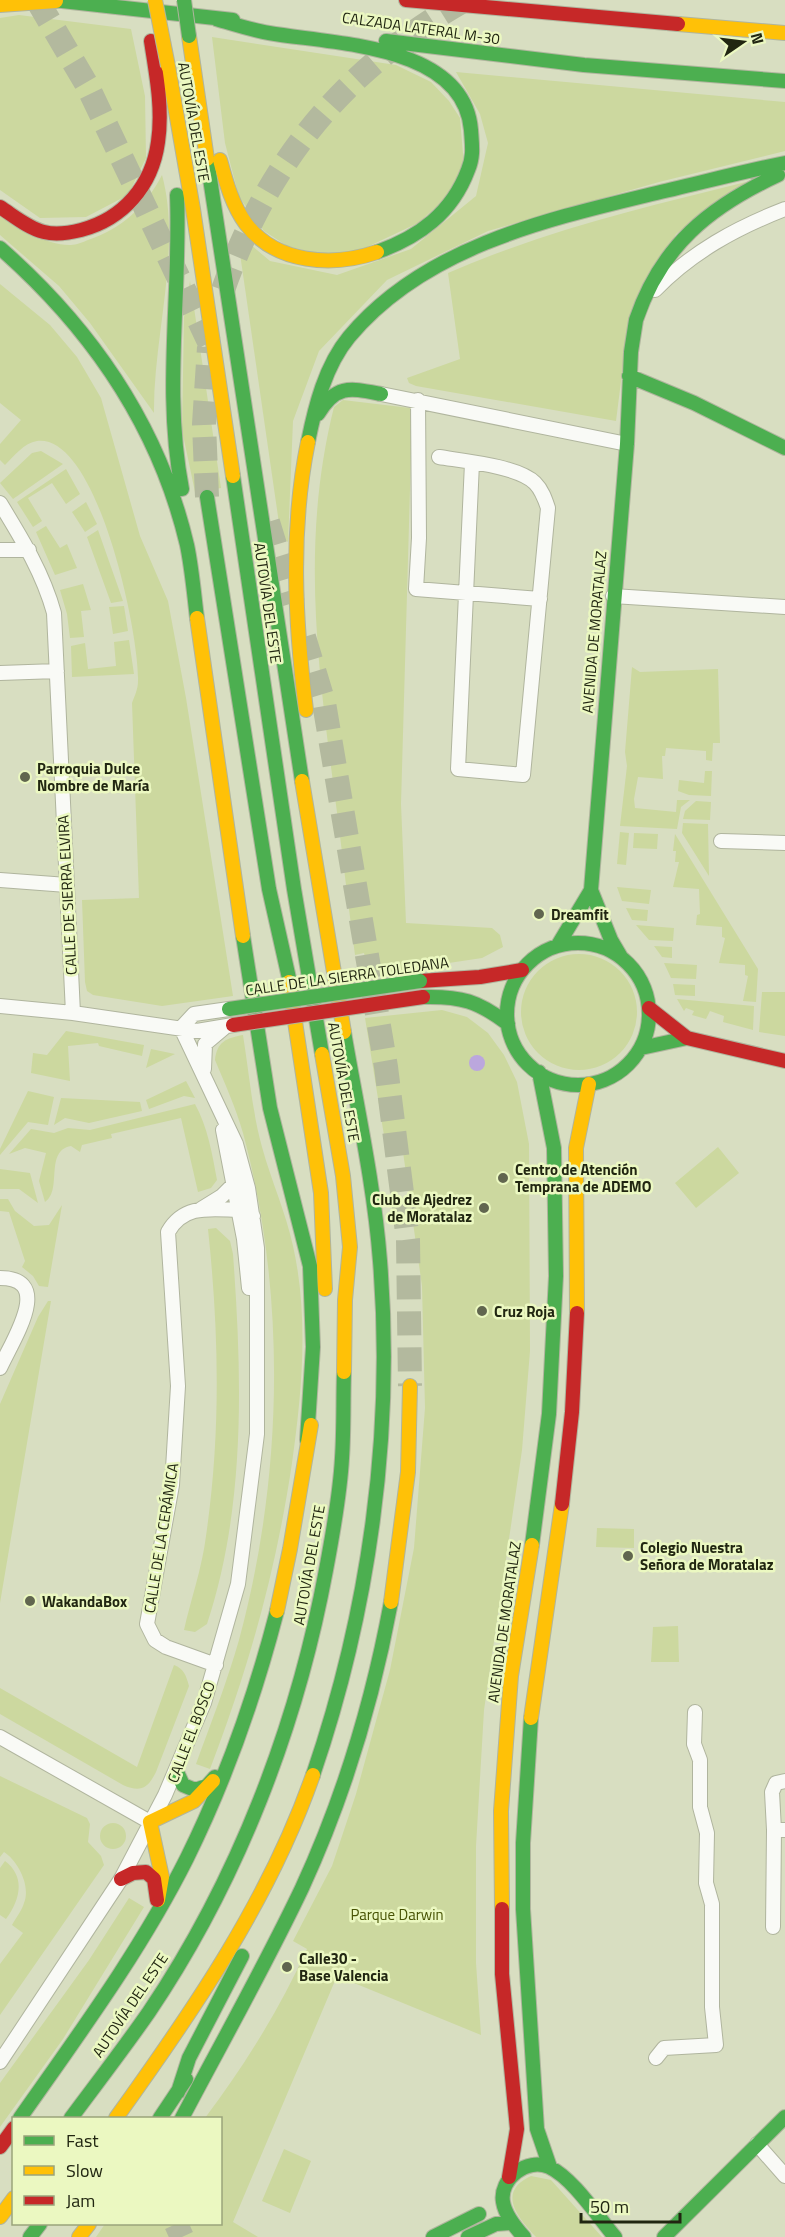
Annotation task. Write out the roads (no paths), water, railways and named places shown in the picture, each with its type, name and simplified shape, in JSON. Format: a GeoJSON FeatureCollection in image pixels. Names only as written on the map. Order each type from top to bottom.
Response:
{"type":"FeatureCollection","features":[{"type":"Feature","properties":{"kind":"main road"},"geometry":{"type":"LineString","coordinates":[[0,207],[28,225],[55,233],[103,223],[131,203],[151,173],[158,143],[160,110],[145,0]]}},
{"type":"Feature","properties":{"kind":"main road","name":"AUTOVÍA DEL ESTE"},"geometry":{"type":"LineString","coordinates":[[72,2117],[149,2012],[190,1945],[240,1850],[277,1757],[315,1629],[333,1532],[342,1448],[345,1300],[350,1247],[343,1176],[294,889],[195,220],[155,0]]}},
{"type":"Feature","properties":{"kind":"main road","name":"AUTOVÍA DEL ESTE"},"geometry":{"type":"LineString","coordinates":[[117,2117],[180,2029],[222,1961],[277,1861],[315,1765],[352,1639],[370,1543],[379,1470],[383,1404],[382,1289],[368,1170],[277,633],[184,0]]}},
{"type":"Feature","properties":{"kind":"main road"},"geometry":{"type":"LineString","coordinates":[[409,0],[785,33]]}},
{"type":"Feature","properties":{"kind":"main road","name":"CALZADA LATERAL M-30"},"geometry":{"type":"LineString","coordinates":[[0,5],[55,1],[584,65],[785,81]]}},
{"type":"Feature","properties":{"kind":"main road"},"geometry":{"type":"LineString","coordinates":[[189,36],[225,182],[232,200],[252,232],[283,254],[297,259],[327,263],[360,258],[409,237],[438,218],[459,195],[473,164],[475,138],[466,109],[445,80],[429,68],[383,51],[265,33],[216,19]]}},
{"type":"Feature","properties":{"kind":"main road"},"geometry":{"type":"LineString","coordinates":[[756,30],[785,42]]}},
{"type":"Feature","properties":{"kind":"main road"},"geometry":{"type":"LineString","coordinates":[[168,66],[164,86],[174,157],[179,260],[170,418],[202,588],[224,752],[249,975]]}},
{"type":"Feature","properties":{"kind":"main road"},"geometry":{"type":"LineString","coordinates":[[308,726],[297,612],[299,512],[305,444],[319,391],[346,340],[376,307],[412,280],[464,253],[540,223],[785,163]]}},
{"type":"Feature","properties":{"kind":"main road","name":"AVENIDA DE MORATALAZ"},"geometry":{"type":"LineString","coordinates":[[621,957],[606,930],[591,890],[627,444],[629,376],[636,320],[649,283],[682,238],[696,224],[753,185],[785,172]]}},
{"type":"Feature","properties":{"kind":"main road"},"geometry":{"type":"LineString","coordinates":[[0,248],[69,315],[114,375],[147,430],[171,490],[188,546],[195,615],[270,1108],[310,1266],[313,1347],[307,1440]]}},
{"type":"Feature","properties":{"kind":"main road"},"geometry":{"type":"LineString","coordinates":[[0,263],[63,320],[108,378],[140,435],[165,492],[195,615]]}},
{"type":"Feature","properties":{"kind":"main road"},"geometry":{"type":"LineString","coordinates":[[629,376],[702,407],[785,448]]}},
{"type":"Feature","properties":{"kind":"main road"},"geometry":{"type":"LineString","coordinates":[[305,444],[317,416],[332,392],[347,389],[381,394]]}},
{"type":"Feature","properties":{"kind":"main road"},"geometry":{"type":"LineString","coordinates":[[207,497],[269,889],[316,1101],[345,1300]]}},
{"type":"Feature","properties":{"kind":"main road"},"geometry":{"type":"LineString","coordinates":[[319,796],[328,855],[334,975]]}},
{"type":"Feature","properties":{"kind":"main road","name":"AVENIDA DE MORATALAZ"},"geometry":{"type":"LineString","coordinates":[[558,945],[591,890]]}},
{"type":"Feature","properties":{"kind":"main road"},"geometry":{"type":"LineString","coordinates":[[580,942],[602,946],[621,957],[635,971],[645,989],[649,1008],[646,1035],[641,1048],[619,1072],[589,1084],[571,1084],[554,1080],[538,1072],[524,1059],[514,1043],[508,1024],[508,1005],[513,986],[522,970],[535,957],[558,945],[580,942]]}},
{"type":"Feature","properties":{"kind":"main road","name":"CALLE DE LA SIERRA TOLEDANA"},"geometry":{"type":"LineString","coordinates":[[229,1009],[420,981],[522,970]]}},
{"type":"Feature","properties":{"kind":"main road"},"geometry":{"type":"LineString","coordinates":[[21,2117],[103,1999],[186,1859],[212,1801],[244,1717],[282,1590],[307,1440],[318,1392],[326,1274],[321,1193],[290,982]]}},
{"type":"Feature","properties":{"kind":"main road"},"geometry":{"type":"LineString","coordinates":[[231,1025],[423,997],[453,996],[481,1003],[508,1024]]}},
{"type":"Feature","properties":{"kind":"main road"},"geometry":{"type":"LineString","coordinates":[[649,1008],[687,1038],[785,1061]]}},
{"type":"Feature","properties":{"kind":"main road"},"geometry":{"type":"LineString","coordinates":[[641,1048],[687,1038]]}},
{"type":"Feature","properties":{"kind":"main road","name":"AVENIDA DE MORATALAZ"},"geometry":{"type":"LineString","coordinates":[[458,2237],[502,2190],[509,2176],[517,2129],[502,1974],[501,1811],[511,1676],[539,1499],[549,1414],[556,1276],[554,1148],[538,1072]]}},
{"type":"Feature","properties":{"kind":"main road"},"geometry":{"type":"LineString","coordinates":[[589,1084],[576,1148],[579,1281],[572,1412],[563,1495],[532,1693],[523,1843],[523,1910],[537,2128],[550,2167],[615,2237]]}},
{"type":"Feature","properties":{"kind":"main road"},"geometry":{"type":"LineString","coordinates":[[182,2117],[302,1887],[338,1795],[383,1646],[398,1563],[407,1483],[410,1386]]}},
{"type":"Feature","properties":{"kind":"main road"},"geometry":{"type":"LineString","coordinates":[[158,1907],[162,1877],[150,1822],[196,1802],[207,1793],[231,1738],[244,1717]]}},
{"type":"Feature","properties":{"kind":"main road"},"geometry":{"type":"LineString","coordinates":[[177,1772],[183,1785],[195,1790],[203,1788],[214,1777]]}},
{"type":"Feature","properties":{"kind":"main road"},"geometry":{"type":"LineString","coordinates":[[178,2092],[189,2058],[267,1905],[277,1861]]}},
{"type":"Feature","properties":{"kind":"main road"},"geometry":{"type":"LineString","coordinates":[[121,1879],[134,1873],[146,1872],[154,1879],[158,1907]]}},
{"type":"Feature","properties":{"kind":"main road"},"geometry":{"type":"LineString","coordinates":[[161,2117],[258,1969]]}},
{"type":"Feature","properties":{"kind":"main road"},"geometry":{"type":"LineString","coordinates":[[651,2237],[669,2231],[785,2118]]}},
{"type":"Feature","properties":{"kind":"main road"},"geometry":{"type":"LineString","coordinates":[[0,2147],[12,2131]]}},
{"type":"Feature","properties":{"kind":"main road"},"geometry":{"type":"LineString","coordinates":[[509,2176],[532,2165],[550,2167]]}},
{"type":"Feature","properties":{"kind":"main road"},"geometry":{"type":"LineString","coordinates":[[502,2190],[504,2208],[511,2223],[524,2237]]}},
{"type":"Feature","properties":{"kind":"main road"},"geometry":{"type":"LineString","coordinates":[[0,2217],[12,2201]]}},
{"type":"Feature","properties":{"kind":"main road"},"geometry":{"type":"LineString","coordinates":[[433,2237],[479,2214]]}},
{"type":"Feature","properties":{"kind":"main road"},"geometry":{"type":"LineString","coordinates":[[468,2237],[496,2224],[511,2223]]}},
{"type":"Feature","properties":{"kind":"street"},"geometry":{"type":"LineString","coordinates":[[636,320],[661,283],[707,246],[745,225],[785,209]]}},
{"type":"Feature","properties":{"kind":"street"},"geometry":{"type":"LineString","coordinates":[[381,394],[627,444]]}},
{"type":"Feature","properties":{"kind":"street"},"geometry":{"type":"LineString","coordinates":[[418,400],[419,538],[416,589],[540,599]]}},
{"type":"Feature","properties":{"kind":"street"},"geometry":{"type":"LineString","coordinates":[[439,457],[472,463],[520,473],[534,481],[543,493],[548,508],[523,775],[458,769],[472,463]]}},
{"type":"Feature","properties":{"kind":"street","name":"CALLE DE SIERRA ELVIRA"},"geometry":{"type":"LineString","coordinates":[[0,503],[29,550],[47,587],[54,613],[73,1012]]}},
{"type":"Feature","properties":{"kind":"street"},"geometry":{"type":"LineString","coordinates":[[0,550],[29,550]]}},
{"type":"Feature","properties":{"kind":"street"},"geometry":{"type":"LineString","coordinates":[[613,596],[785,607]]}},
{"type":"Feature","properties":{"kind":"street"},"geometry":{"type":"LineString","coordinates":[[0,673],[57,671]]}},
{"type":"Feature","properties":{"kind":"street"},"geometry":{"type":"LineString","coordinates":[[722,841],[785,843]]}},
{"type":"Feature","properties":{"kind":"street"},"geometry":{"type":"LineString","coordinates":[[0,880],[67,885]]}},
{"type":"Feature","properties":{"kind":"street"},"geometry":{"type":"LineString","coordinates":[[0,1006],[73,1012],[197,1031],[231,1025]]}},
{"type":"Feature","properties":{"kind":"street","name":"CALLE DE LA SIERRA TOLEDANA"},"geometry":{"type":"LineString","coordinates":[[181,1028],[194,1014],[229,1009]]}},
{"type":"Feature","properties":{"kind":"street","name":"CALLE EL BOSCO"},"geometry":{"type":"LineString","coordinates":[[205,1075],[203,1058],[205,1044],[213,1034],[231,1025]]}},
{"type":"Feature","properties":{"kind":"street","name":"CALLE EL BOSCO"},"geometry":{"type":"LineString","coordinates":[[0,2062],[121,1879],[177,1772],[216,1665],[238,1584],[256,1434],[257,1248],[236,1144],[181,1028]]}},
{"type":"Feature","properties":{"kind":"street","name":"CALLE EL BOSCO"},"geometry":{"type":"LineString","coordinates":[[219,1110],[234,1184],[258,1359]]}},
{"type":"Feature","properties":{"kind":"street","name":"CALLE DE LA CERÁMICA"},"geometry":{"type":"LineString","coordinates":[[201,1209],[222,1196],[234,1184]]}},
{"type":"Feature","properties":{"kind":"street"},"geometry":{"type":"LineString","coordinates":[[238,1210],[244,1210],[252,1216]]}},
{"type":"Feature","properties":{"kind":"street","name":"CALLE DE LA CERÁMICA"},"geometry":{"type":"LineString","coordinates":[[216,1665],[166,1647],[155,1640],[147,1624],[172,1485],[178,1386],[168,1232],[175,1220],[189,1211],[238,1210]]}},
{"type":"Feature","properties":{"kind":"street"},"geometry":{"type":"LineString","coordinates":[[0,1278],[14,1278],[21,1282],[26,1288],[30,1301],[0,1368]]}},
{"type":"Feature","properties":{"kind":"street"},"geometry":{"type":"LineString","coordinates":[[656,2058],[664,2048],[716,2045],[712,2007],[712,1904],[706,1883],[706,1833],[700,1807],[700,1760],[694,1744],[695,1712]]}},
{"type":"Feature","properties":{"kind":"street"},"geometry":{"type":"LineString","coordinates":[[0,1737],[150,1822]]}},
{"type":"Feature","properties":{"kind":"street"},"geometry":{"type":"LineString","coordinates":[[773,1927],[780,1830],[773,1786],[785,1781]]}},
{"type":"Feature","properties":{"kind":"street"},"geometry":{"type":"LineString","coordinates":[[757,2144],[785,2176]]}},
{"type":"Feature","properties":{"kind":"tunnel"},"geometry":{"type":"LineString","coordinates":[[37,0],[87,85],[211,346]]}},
{"type":"Feature","properties":{"kind":"tunnel"},"geometry":{"type":"LineString","coordinates":[[223,290],[241,243],[263,200],[288,159],[316,122],[348,87],[383,55],[422,26],[465,0]]}},
{"type":"Feature","properties":{"kind":"tunnel"},"geometry":{"type":"LineString","coordinates":[[207,497],[204,424],[209,347]]}},
{"type":"Feature","properties":{"kind":"tunnel"},"geometry":{"type":"LineString","coordinates":[[268,522],[293,603]]}},
{"type":"Feature","properties":{"kind":"tunnel"},"geometry":{"type":"LineString","coordinates":[[304,637],[324,703],[386,1067],[408,1240],[410,1386]]}},
{"type":"Feature","properties":{"kind":"tunnel"},"geometry":{"type":"LineString","coordinates":[[176,2225],[182,2237]]}},
{"type":"Feature","properties":{"kind":"place","name":"Parroquia Dulce Nombre de María"},"geometry":{"type":"Point","coordinates":[25,777]}},
{"type":"Feature","properties":{"kind":"place","name":"Dreamfit"},"geometry":{"type":"Point","coordinates":[539,914]}},
{"type":"Feature","properties":{"kind":"place","name":"Centro de Atención Temprana de ADEMO"},"geometry":{"type":"Point","coordinates":[503,1178]}},
{"type":"Feature","properties":{"kind":"place","name":"Club de Ajedrez de Moratalaz"},"geometry":{"type":"Point","coordinates":[484,1208]}},
{"type":"Feature","properties":{"kind":"place","name":"Cruz Roja"},"geometry":{"type":"Point","coordinates":[482,1311]}},
{"type":"Feature","properties":{"kind":"place","name":"Colegio Nuestra Señora de Moratalaz"},"geometry":{"type":"Point","coordinates":[628,1556]}},
{"type":"Feature","properties":{"kind":"place","name":"WakandaBox"},"geometry":{"type":"Point","coordinates":[30,1601]}},
{"type":"Feature","properties":{"kind":"place","name":"Calle30 - Base Valencia"},"geometry":{"type":"Point","coordinates":[287,1967]}},
{"type":"Feature","properties":{"kind":"park label","name":"Parque Darwin"},"geometry":{"type":"Point","coordinates":[397,1914]}}]}
